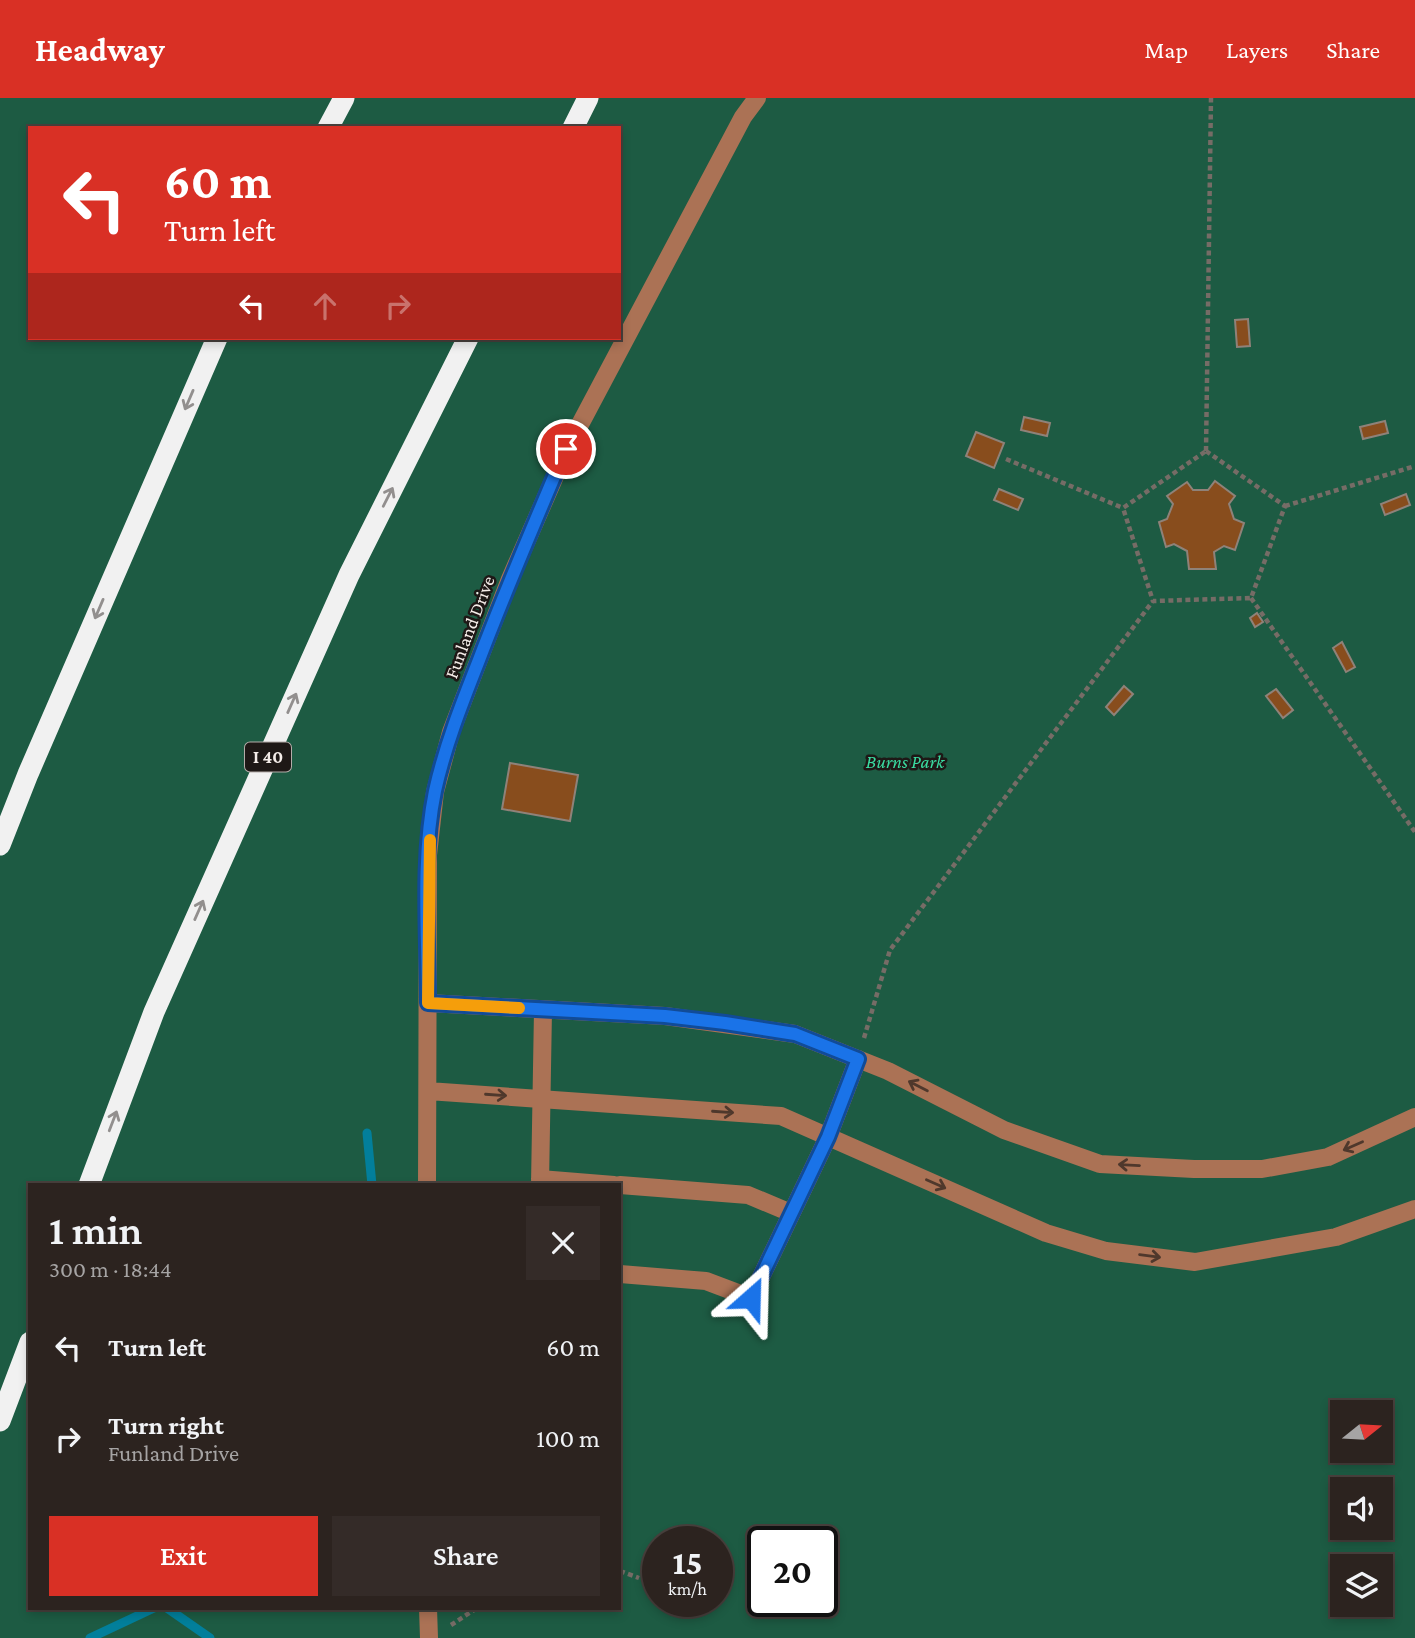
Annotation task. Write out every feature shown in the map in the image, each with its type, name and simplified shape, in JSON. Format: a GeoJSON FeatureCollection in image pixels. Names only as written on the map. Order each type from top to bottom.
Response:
{"type":"FeatureCollection","features":[{"type":"Feature","properties":{"kind":"highway"},"geometry":{"type":"LineString","coordinates":[[329,126],[344,98]]}},
{"type":"Feature","properties":{"kind":"highway"},"geometry":{"type":"LineString","coordinates":[[574,126],[588,98]]}},
{"type":"Feature","properties":{"kind":"highway"},"geometry":{"type":"LineString","coordinates":[[0,845],[27,774],[216,340]]}},
{"type":"Feature","properties":{"kind":"highway","name":"I 40"},"geometry":{"type":"LineString","coordinates":[[90,1183],[154,1012],[332,612],[467,340]]}},
{"type":"Feature","properties":{"kind":"highway"},"geometry":{"type":"LineString","coordinates":[[0,1421],[28,1347]]}},
{"type":"Feature","properties":{"kind":"street","name":"Funland Drive"},"geometry":{"type":"LineString","coordinates":[[427,1183],[428,855],[435,792],[451,732],[510,579],[566,449],[743,117],[757,98]]}},
{"type":"Feature","properties":{"kind":"street"},"geometry":{"type":"LineString","coordinates":[[428,1003],[665,1016],[795,1034],[888,1071],[1004,1130],[1100,1164],[1262,1169],[1328,1157],[1415,1118]]}},
{"type":"Feature","properties":{"kind":"street"},"geometry":{"type":"LineString","coordinates":[[542,1010],[540,1182],[565,1183]]}},
{"type":"Feature","properties":{"kind":"street"},"geometry":{"type":"LineString","coordinates":[[621,1274],[706,1280],[751,1298],[828,1137],[858,1059]]}},
{"type":"Feature","properties":{"kind":"street"},"geometry":{"type":"LineString","coordinates":[[428,1091],[781,1116],[1046,1233],[1106,1251],[1195,1262],[1336,1237],[1415,1209]]}},
{"type":"Feature","properties":{"kind":"street"},"geometry":{"type":"LineString","coordinates":[[621,1185],[748,1195],[792,1213]]}},
{"type":"Feature","properties":{"kind":"street"},"geometry":{"type":"LineString","coordinates":[[428,1610],[429,1638]]}},
{"type":"Feature","properties":{"kind":"path"},"geometry":{"type":"LineString","coordinates":[[1206,451],[1211,98]]}},
{"type":"Feature","properties":{"kind":"path"},"geometry":{"type":"LineString","coordinates":[[1206,451],[1285,506]]}},
{"type":"Feature","properties":{"kind":"path"},"geometry":{"type":"LineString","coordinates":[[1123,508],[1206,451]]}},
{"type":"Feature","properties":{"kind":"path"},"geometry":{"type":"LineString","coordinates":[[1006,459],[1123,508],[1153,601]]}},
{"type":"Feature","properties":{"kind":"path"},"geometry":{"type":"LineString","coordinates":[[1285,506],[1415,466]]}},
{"type":"Feature","properties":{"kind":"path"},"geometry":{"type":"LineString","coordinates":[[1251,598],[1285,506]]}},
{"type":"Feature","properties":{"kind":"path"},"geometry":{"type":"LineString","coordinates":[[1153,601],[1251,598]]}},
{"type":"Feature","properties":{"kind":"path"},"geometry":{"type":"LineString","coordinates":[[1251,598],[1415,832]]}},
{"type":"Feature","properties":{"kind":"path"},"geometry":{"type":"LineString","coordinates":[[858,1059],[890,950],[1153,601]]}},
{"type":"Feature","properties":{"kind":"path"},"geometry":{"type":"LineString","coordinates":[[621,1572],[639,1578]]}},
{"type":"Feature","properties":{"kind":"green space","name":"Burns Park"},"geometry":{"type":"Polygon","coordinates":[[[0,98],[1415,98],[1415,1638],[0,1638],[0,98]]]}},
{"type":"Feature","properties":{"kind":"building"},"geometry":{"type":"Polygon","coordinates":[[[1248,319],[1250,346],[1237,347],[1235,320],[1248,319]]]}},
{"type":"Feature","properties":{"kind":"building"},"geometry":{"type":"Polygon","coordinates":[[[1024,417],[1050,423],[1047,436],[1021,430],[1024,417]]]}},
{"type":"Feature","properties":{"kind":"building"},"geometry":{"type":"Polygon","coordinates":[[[1385,421],[1388,433],[1363,439],[1360,427],[1385,421]]]}},
{"type":"Feature","properties":{"kind":"building"},"geometry":{"type":"Polygon","coordinates":[[[976,432],[1004,443],[994,468],[966,456],[976,432]]]}},
{"type":"Feature","properties":{"kind":"building"},"geometry":{"type":"Polygon","coordinates":[[[1215,481],[1235,496],[1229,504],[1234,519],[1244,523],[1235,550],[1224,546],[1214,552],[1216,569],[1189,569],[1187,551],[1174,544],[1166,547],[1159,522],[1167,519],[1173,504],[1167,496],[1187,482],[1193,490],[1208,490],[1215,481]]]}},
{"type":"Feature","properties":{"kind":"building"},"geometry":{"type":"Polygon","coordinates":[[[999,489],[1023,499],[1018,510],[994,500],[999,489]]]}},
{"type":"Feature","properties":{"kind":"building"},"geometry":{"type":"Polygon","coordinates":[[[1406,494],[1410,505],[1385,515],[1381,504],[1406,494]]]}},
{"type":"Feature","properties":{"kind":"building"},"geometry":{"type":"Polygon","coordinates":[[[1257,613],[1263,622],[1255,627],[1250,618],[1257,613]]]}},
{"type":"Feature","properties":{"kind":"building"},"geometry":{"type":"Polygon","coordinates":[[[1342,642],[1355,667],[1346,672],[1333,648],[1342,642]]]}},
{"type":"Feature","properties":{"kind":"building"},"geometry":{"type":"Polygon","coordinates":[[[1124,686],[1133,694],[1114,715],[1106,707],[1124,686]]]}},
{"type":"Feature","properties":{"kind":"building"},"geometry":{"type":"Polygon","coordinates":[[[1276,689],[1293,710],[1283,718],[1266,696],[1276,689]]]}},
{"type":"Feature","properties":{"kind":"building"},"geometry":{"type":"Polygon","coordinates":[[[510,763],[578,775],[570,821],[502,809],[510,763]]]}},
{"type":"Feature","properties":{"kind":"waterway"},"geometry":{"type":"LineString","coordinates":[[367,1133],[372,1183]]}},
{"type":"Feature","properties":{"kind":"waterway"},"geometry":{"type":"LineString","coordinates":[[90,1638],[150,1610]]}},
{"type":"Feature","properties":{"kind":"waterway"},"geometry":{"type":"LineString","coordinates":[[170,1610],[210,1638]]}},
{"type":"Feature","properties":{"kind":"slow traffic"},"geometry":{"type":"LineString","coordinates":[[430,840],[428,1003],[519,1008]]}},
{"type":"Feature","properties":{"kind":"route"},"geometry":{"type":"LineString","coordinates":[[566,449],[510,579],[451,732],[435,792],[428,855],[428,1003],[665,1016],[725,1023],[795,1034],[858,1059],[828,1137],[751,1298]]}}]}
